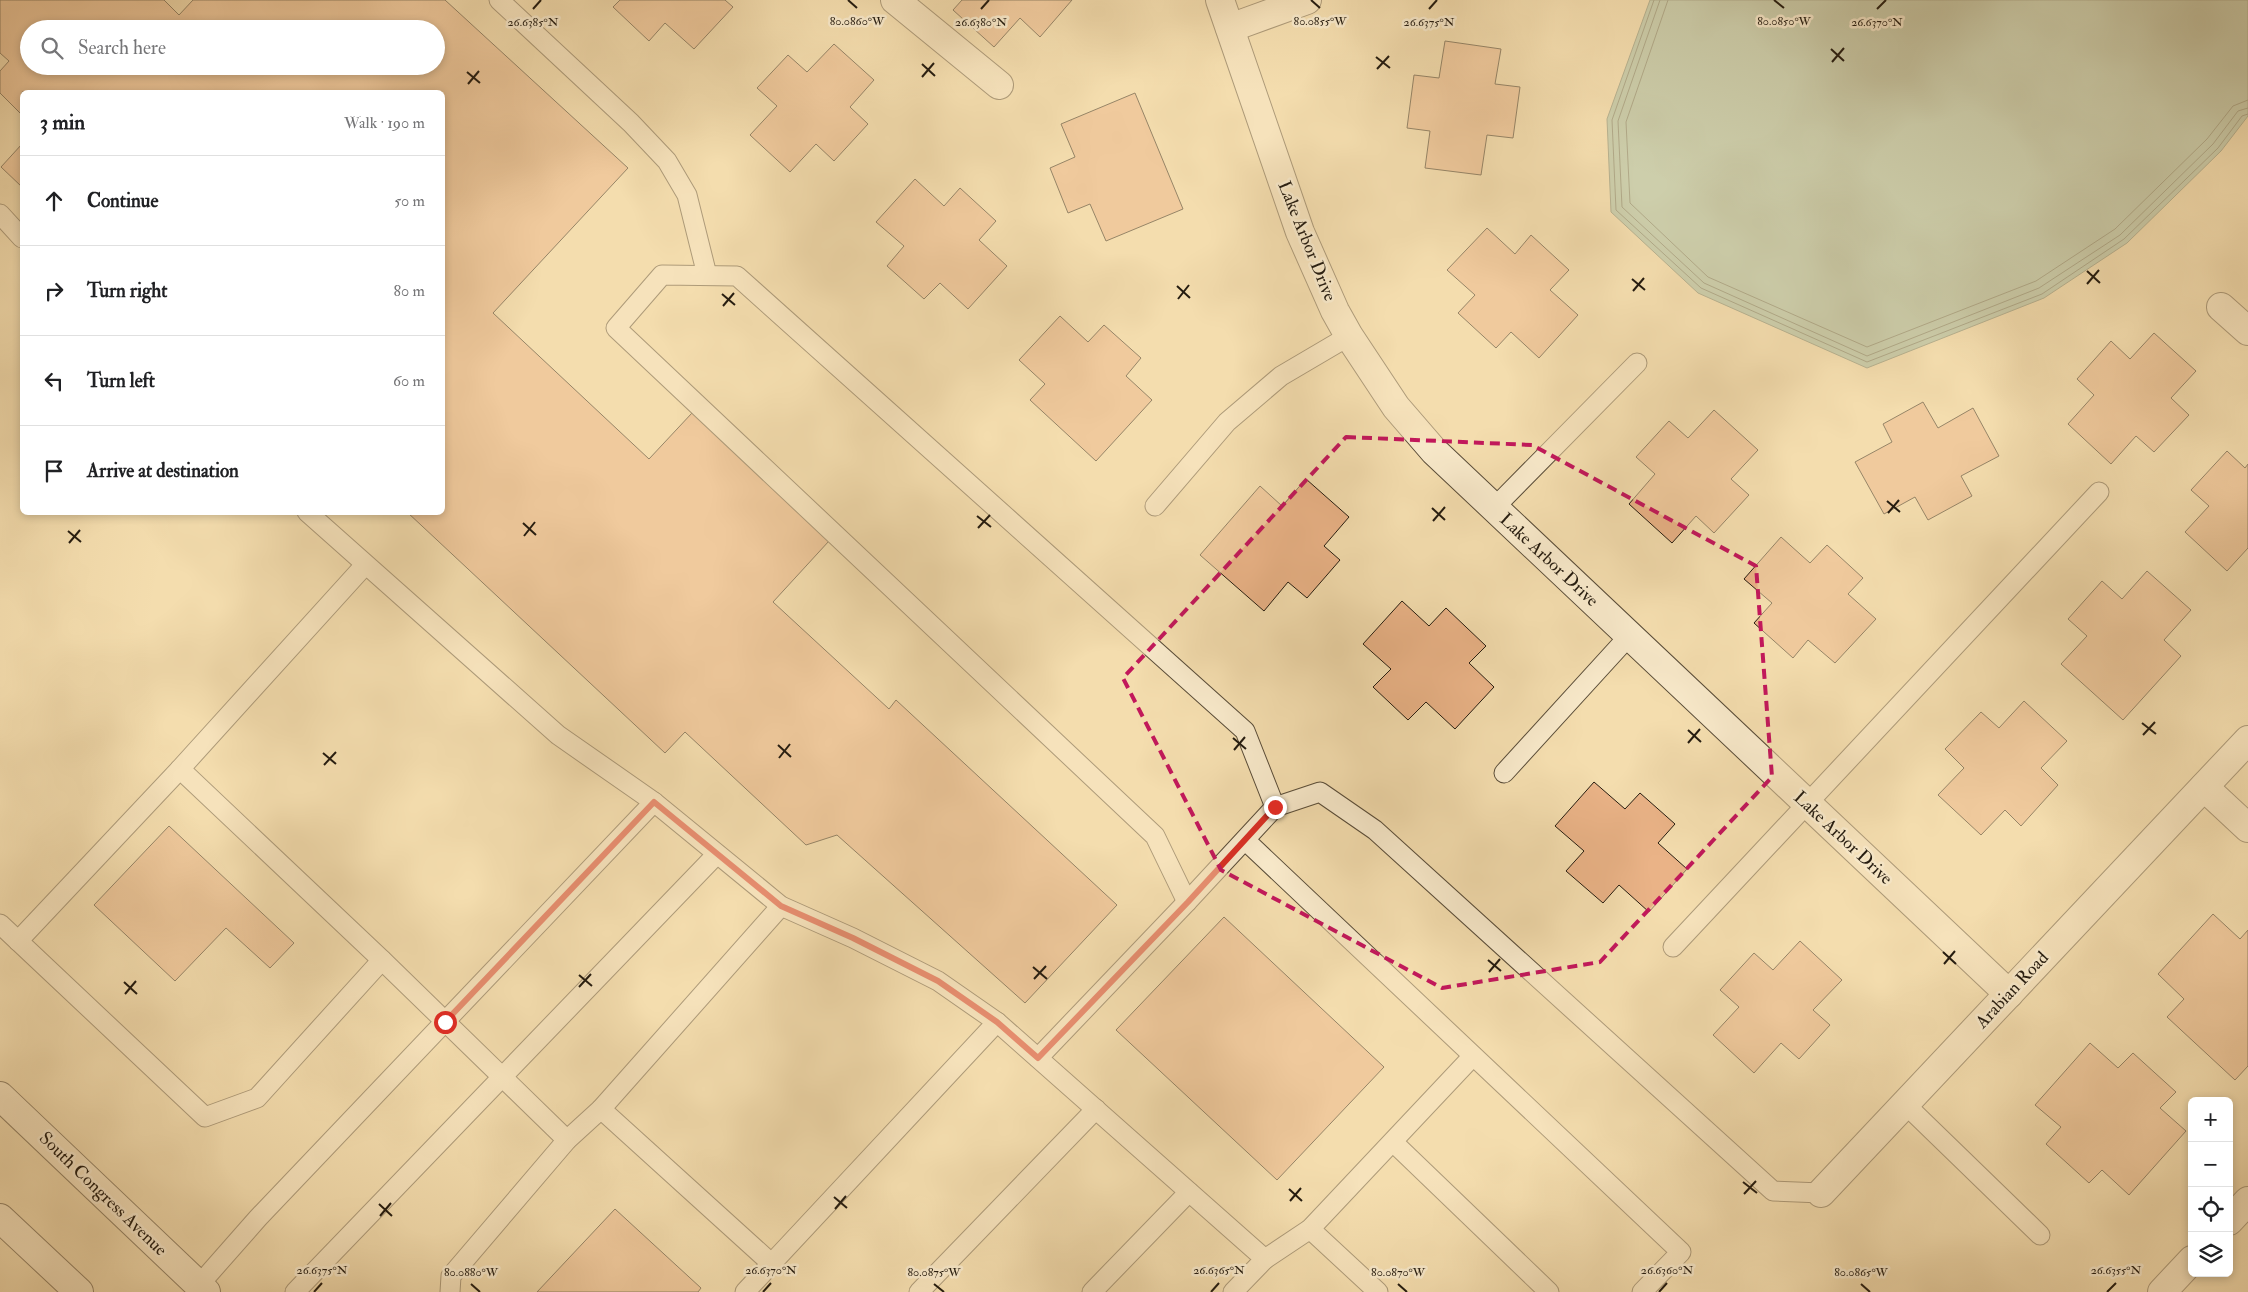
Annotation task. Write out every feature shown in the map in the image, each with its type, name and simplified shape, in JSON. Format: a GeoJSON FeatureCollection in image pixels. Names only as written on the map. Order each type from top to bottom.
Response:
{"type":"FeatureCollection","features":[{"type":"Feature","properties":{"kind":"street"},"geometry":{"type":"LineString","coordinates":[[894,0],[999,85]]}},
{"type":"Feature","properties":{"kind":"street","name":"Lake Arbor Drive"},"geometry":{"type":"LineString","coordinates":[[1220,0],[1300,232],[1348,336],[1396,408],[1434,451],[2009,994]]}},
{"type":"Feature","properties":{"kind":"street"},"geometry":{"type":"LineString","coordinates":[[1230,28],[1307,0]]}},
{"type":"Feature","properties":{"kind":"street"},"geometry":{"type":"LineString","coordinates":[[2221,307],[2248,331]]}},
{"type":"Feature","properties":{"kind":"street","name":"Arabian Road"},"geometry":{"type":"LineString","coordinates":[[1821,1193],[2248,740]]}},
{"type":"Feature","properties":{"kind":"street"},"geometry":{"type":"LineString","coordinates":[[2204,787],[2248,828]]}},
{"type":"Feature","properties":{"kind":"street","name":"South Congress Avenue"},"geometry":{"type":"LineString","coordinates":[[0,1096],[199,1290]]}},
{"type":"Feature","properties":{"kind":"street"},"geometry":{"type":"LineString","coordinates":[[2233,1217],[2248,1201]]}},
{"type":"Feature","properties":{"kind":"street"},"geometry":{"type":"LineString","coordinates":[[0,1218],[79,1292]]}},
{"type":"Feature","properties":{"kind":"street"},"geometry":{"type":"LineString","coordinates":[[2162,1292],[2188,1264]]}},
{"type":"Feature","properties":{"kind":"lane"},"geometry":{"type":"LineString","coordinates":[[499,0],[631,123],[667,161],[687,195],[707,275]]}},
{"type":"Feature","properties":{"kind":"lane"},"geometry":{"type":"LineString","coordinates":[[0,214],[20,236]]}},
{"type":"Feature","properties":{"kind":"lane"},"geometry":{"type":"LineString","coordinates":[[1188,902],[1155,836],[616,328],[662,275],[737,276],[1245,731],[1275,807]]}},
{"type":"Feature","properties":{"kind":"lane"},"geometry":{"type":"LineString","coordinates":[[1155,506],[1226,422],[1281,376],[1348,336]]}},
{"type":"Feature","properties":{"kind":"lane"},"geometry":{"type":"LineString","coordinates":[[1494,508],[1637,363]]}},
{"type":"Feature","properties":{"kind":"lane"},"geometry":{"type":"LineString","coordinates":[[1673,947],[2099,492]]}},
{"type":"Feature","properties":{"kind":"lane"},"geometry":{"type":"LineString","coordinates":[[310,515],[558,735],[654,802],[781,906],[853,938],[938,981],[997,1022],[1265,1259]]}},
{"type":"Feature","properties":{"kind":"lane"},"geometry":{"type":"LineString","coordinates":[[18,941],[180,769],[365,565]]}},
{"type":"Feature","properties":{"kind":"lane"},"geometry":{"type":"LineString","coordinates":[[1504,773],[1629,636]]}},
{"type":"Feature","properties":{"kind":"lane"},"geometry":{"type":"LineString","coordinates":[[180,769],[382,960],[567,1140]]}},
{"type":"Feature","properties":{"kind":"lane"},"geometry":{"type":"LineString","coordinates":[[1038,1058],[1188,902],[1275,807],[1320,792],[1375,830],[1773,1191],[1821,1193]]}},
{"type":"Feature","properties":{"kind":"lane"},"geometry":{"type":"LineString","coordinates":[[199,1290],[258,1218],[654,802]]}},
{"type":"Feature","properties":{"kind":"lane"},"geometry":{"type":"LineString","coordinates":[[1245,840],[1680,1252],[1642,1292]]}},
{"type":"Feature","properties":{"kind":"lane"},"geometry":{"type":"LineString","coordinates":[[295,1292],[717,854]]}},
{"type":"Feature","properties":{"kind":"lane"},"geometry":{"type":"LineString","coordinates":[[450,1292],[451,1276],[567,1140],[601,1109],[781,906]]}},
{"type":"Feature","properties":{"kind":"lane"},"geometry":{"type":"LineString","coordinates":[[0,924],[205,1117],[256,1098],[382,960]]}},
{"type":"Feature","properties":{"kind":"lane"},"geometry":{"type":"LineString","coordinates":[[745,1292],[997,1022]]}},
{"type":"Feature","properties":{"kind":"lane"},"geometry":{"type":"LineString","coordinates":[[1233,1292],[1265,1259],[1310,1228],[1473,1056]]}},
{"type":"Feature","properties":{"kind":"lane"},"geometry":{"type":"LineString","coordinates":[[1905,1104],[2040,1235]]}},
{"type":"Feature","properties":{"kind":"lane"},"geometry":{"type":"LineString","coordinates":[[601,1109],[772,1264]]}},
{"type":"Feature","properties":{"kind":"lane"},"geometry":{"type":"LineString","coordinates":[[919,1292],[1096,1110]]}},
{"type":"Feature","properties":{"kind":"lane"},"geometry":{"type":"LineString","coordinates":[[1393,1142],[1549,1292]]}},
{"type":"Feature","properties":{"kind":"lane"},"geometry":{"type":"LineString","coordinates":[[1092,1292],[1189,1192]]}},
{"type":"Feature","properties":{"kind":"lane"},"geometry":{"type":"LineString","coordinates":[[1310,1228],[1378,1292]]}},
{"type":"Feature","properties":{"kind":"highlighted area"},"geometry":{"type":"Polygon","coordinates":[[[1346,437],[1532,445],[1756,566],[1772,777],[1600,962],[1442,988],[1221,870],[1123,678],[1346,437]]]}},
{"type":"Feature","properties":{"kind":"water"},"geometry":{"type":"Polygon","coordinates":[[[1650,0],[2248,0],[2248,116],[2221,151],[2127,243],[2044,298],[1867,368],[1698,293],[1611,212],[1607,119],[1650,0]]]}},
{"type":"Feature","properties":{"kind":"building"},"geometry":{"type":"Polygon","coordinates":[[[0,0],[164,0],[179,15],[193,0],[445,0],[628,168],[493,313],[649,459],[692,413],[829,541],[773,602],[889,709],[896,700],[1117,905],[1025,1003],[837,835],[806,845],[685,732],[665,753],[410,515],[445,515],[445,90],[20,90],[20,113],[0,93],[0,71],[9,61],[0,53],[0,0]]]}},
{"type":"Feature","properties":{"kind":"building"},"geometry":{"type":"Polygon","coordinates":[[[620,0],[725,0],[733,7],[694,49],[665,23],[649,41],[613,7],[620,0]]]}},
{"type":"Feature","properties":{"kind":"building"},"geometry":{"type":"Polygon","coordinates":[[[962,0],[1072,0],[1040,37],[1020,18],[994,47],[953,10],[962,0]]]}},
{"type":"Feature","properties":{"kind":"building"},"geometry":{"type":"Polygon","coordinates":[[[1445,41],[1501,49],[1495,84],[1520,87],[1513,138],[1487,135],[1481,175],[1425,168],[1430,131],[1407,128],[1414,75],[1439,78],[1445,41]]]}},
{"type":"Feature","properties":{"kind":"building"},"geometry":{"type":"Polygon","coordinates":[[[834,44],[874,80],[850,107],[868,124],[834,161],[816,144],[790,172],[750,135],[777,106],[757,88],[788,55],[807,72],[834,44]]]}},
{"type":"Feature","properties":{"kind":"building"},"geometry":{"type":"Polygon","coordinates":[[[1135,93],[1183,209],[1106,241],[1090,204],[1068,213],[1050,168],[1075,157],[1061,124],[1135,93]]]}},
{"type":"Feature","properties":{"kind":"building"},"geometry":{"type":"Polygon","coordinates":[[[20,146],[20,185],[1,167],[20,146]]]}},
{"type":"Feature","properties":{"kind":"building"},"geometry":{"type":"Polygon","coordinates":[[[915,179],[944,206],[960,188],[996,221],[979,240],[1007,266],[968,309],[940,283],[924,299],[887,266],[904,246],[876,222],[915,179]]]}},
{"type":"Feature","properties":{"kind":"building"},"geometry":{"type":"Polygon","coordinates":[[[1487,228],[1515,254],[1531,235],[1569,270],[1550,290],[1578,315],[1539,358],[1511,332],[1496,348],[1458,313],[1475,295],[1447,270],[1487,228]]]}},
{"type":"Feature","properties":{"kind":"building"},"geometry":{"type":"Polygon","coordinates":[[[1060,316],[1088,342],[1104,325],[1141,358],[1126,376],[1152,400],[1096,461],[1030,400],[1045,384],[1019,360],[1060,316]]]}},
{"type":"Feature","properties":{"kind":"building"},"geometry":{"type":"Polygon","coordinates":[[[2154,333],[2196,371],[2171,398],[2189,415],[2154,452],[2136,436],[2111,464],[2068,424],[2094,395],[2077,379],[2111,341],[2130,359],[2154,333]]]}},
{"type":"Feature","properties":{"kind":"building"},"geometry":{"type":"Polygon","coordinates":[[[1923,402],[1938,428],[1973,408],[1999,456],[1961,476],[1972,496],[1928,520],[1915,497],[1884,514],[1855,462],[1892,442],[1883,424],[1923,402]]]}},
{"type":"Feature","properties":{"kind":"building"},"geometry":{"type":"Polygon","coordinates":[[[1714,410],[1758,450],[1731,479],[1749,495],[1714,533],[1696,516],[1672,543],[1629,504],[1655,474],[1636,457],[1669,421],[1688,438],[1714,410]]]}},
{"type":"Feature","properties":{"kind":"building"},"geometry":{"type":"Polygon","coordinates":[[[2227,451],[2245,468],[2248,464],[2248,548],[2227,571],[2185,532],[2209,506],[2191,490],[2227,451]]]}},
{"type":"Feature","properties":{"kind":"building"},"geometry":{"type":"Polygon","coordinates":[[[1306,479],[1349,517],[1324,546],[1340,560],[1307,598],[1288,582],[1264,611],[1200,555],[1260,486],[1282,506],[1306,479]]]}},
{"type":"Feature","properties":{"kind":"building"},"geometry":{"type":"Polygon","coordinates":[[[1781,537],[1810,563],[1827,545],[1863,578],[1848,594],[1876,619],[1835,663],[1808,640],[1793,658],[1754,623],[1772,603],[1744,579],[1781,537]]]}},
{"type":"Feature","properties":{"kind":"building"},"geometry":{"type":"Polygon","coordinates":[[[2147,571],[2191,610],[2164,640],[2181,656],[2123,720],[2061,664],[2087,636],[2068,619],[2102,581],[2122,599],[2147,571]]]}},
{"type":"Feature","properties":{"kind":"building"},"geometry":{"type":"Polygon","coordinates":[[[1402,601],[1429,626],[1446,608],[1486,646],[1469,663],[1494,687],[1455,729],[1426,702],[1408,720],[1373,687],[1391,669],[1363,644],[1402,601]]]}},
{"type":"Feature","properties":{"kind":"building"},"geometry":{"type":"Polygon","coordinates":[[[2024,701],[2067,741],[2041,768],[2058,785],[2021,826],[2005,810],[1981,835],[1938,795],[1964,768],[1945,749],[1981,712],[1999,728],[2024,701]]]}},
{"type":"Feature","properties":{"kind":"building"},"geometry":{"type":"Polygon","coordinates":[[[1594,782],[1625,809],[1640,793],[1675,824],[1658,843],[1687,869],[1649,912],[1619,885],[1603,903],[1566,871],[1584,851],[1555,826],[1594,782]]]}},
{"type":"Feature","properties":{"kind":"building"},"geometry":{"type":"Polygon","coordinates":[[[169,826],[294,943],[270,968],[226,928],[175,981],[94,905],[169,826]]]}},
{"type":"Feature","properties":{"kind":"building"},"geometry":{"type":"Polygon","coordinates":[[[2213,914],[2240,939],[2248,930],[2248,1066],[2235,1080],[2167,1017],[2184,999],[2158,974],[2213,914]]]}},
{"type":"Feature","properties":{"kind":"building"},"geometry":{"type":"Polygon","coordinates":[[[1224,917],[1384,1067],[1277,1180],[1116,1030],[1224,917]]]}},
{"type":"Feature","properties":{"kind":"building"},"geometry":{"type":"Polygon","coordinates":[[[1800,941],[1842,980],[1813,1010],[1830,1025],[1799,1059],[1781,1043],[1754,1073],[1713,1035],[1739,1007],[1720,990],[1754,953],[1773,970],[1800,941]]]}},
{"type":"Feature","properties":{"kind":"building"},"geometry":{"type":"Polygon","coordinates":[[[2090,1043],[2118,1068],[2133,1053],[2176,1092],[2160,1108],[2186,1131],[2129,1195],[2102,1170],[2089,1183],[2046,1144],[2061,1127],[2035,1105],[2090,1043]]]}},
{"type":"Feature","properties":{"kind":"building"},"geometry":{"type":"Polygon","coordinates":[[[615,1209],[701,1288],[698,1292],[537,1292],[615,1209]]]}},
{"type":"Feature","properties":{"kind":"route"},"geometry":{"type":"LineString","coordinates":[[445,1022],[654,802],[781,906],[853,938],[938,981],[997,1022],[1038,1058],[1188,902],[1275,807]]}}]}
